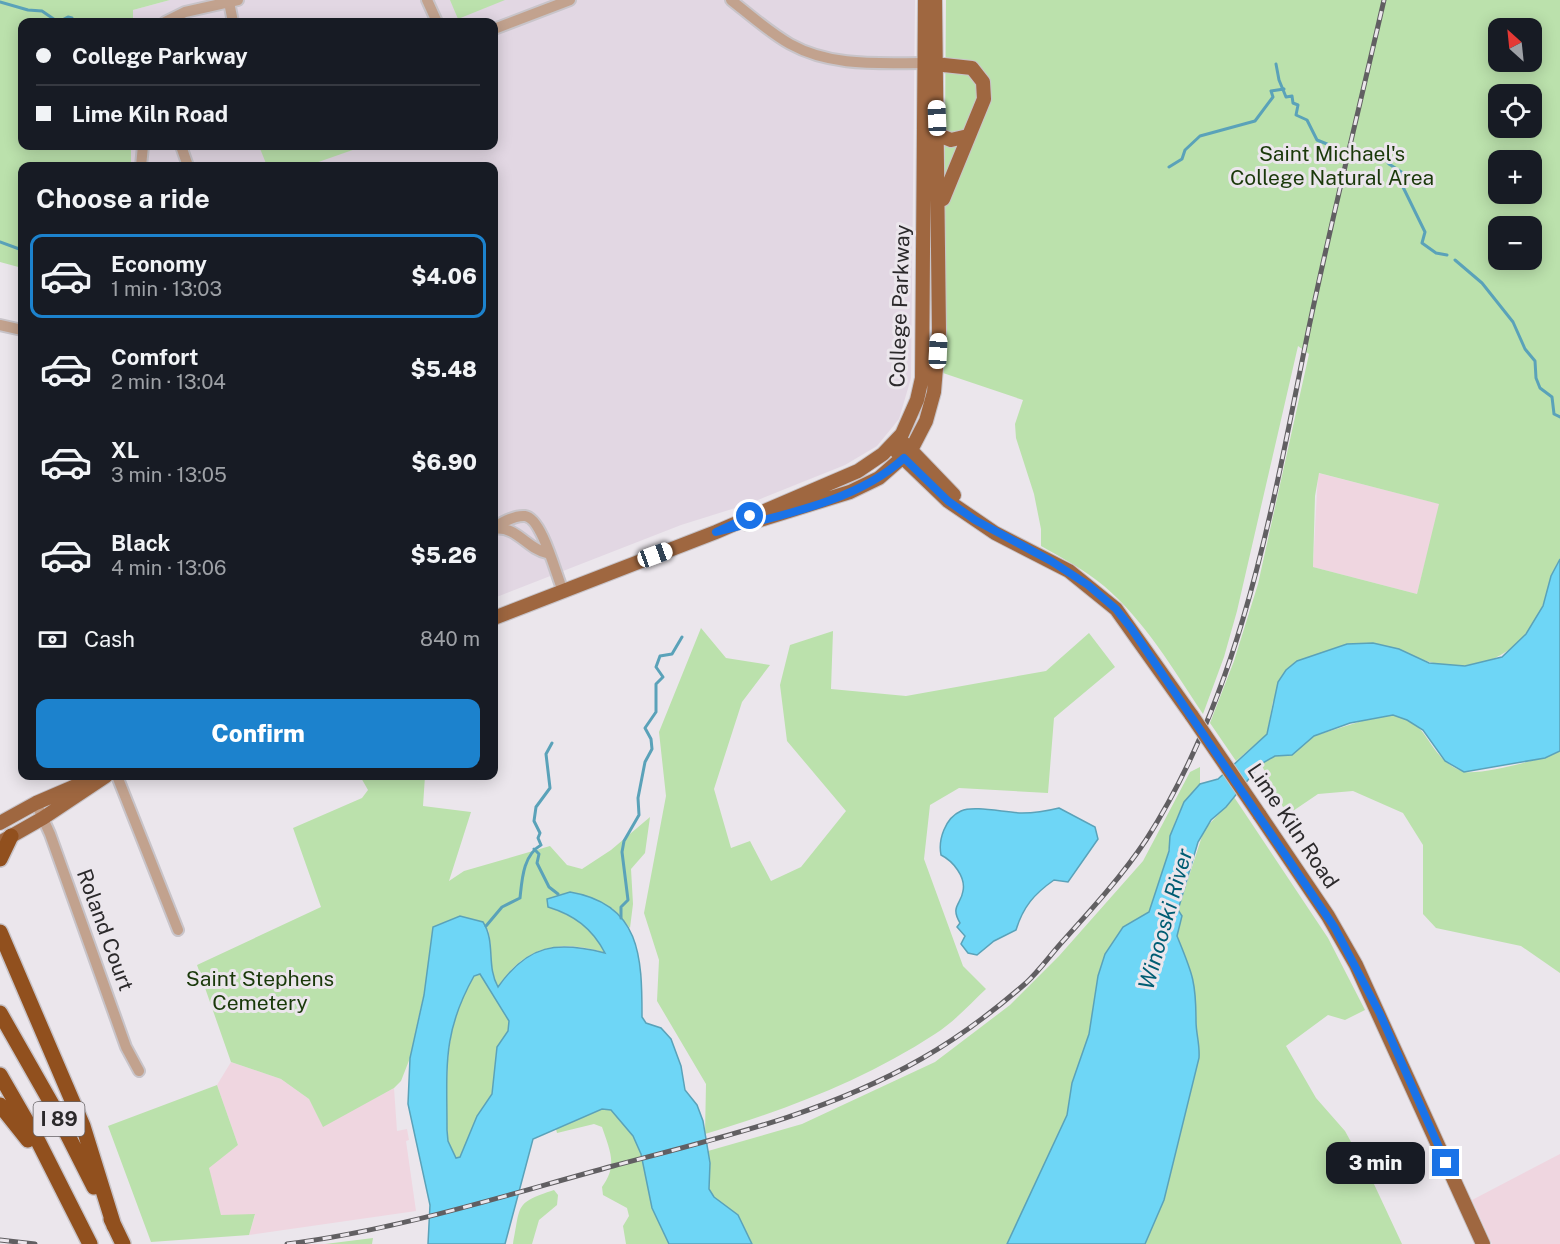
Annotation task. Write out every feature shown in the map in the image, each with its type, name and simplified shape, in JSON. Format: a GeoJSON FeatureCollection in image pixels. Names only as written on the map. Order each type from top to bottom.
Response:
{"type":"FeatureCollection","features":[{"type":"Feature","properties":{"kind":"highway"},"geometry":{"type":"LineString","coordinates":[[0,859],[6,839]]}},
{"type":"Feature","properties":{"kind":"highway"},"geometry":{"type":"LineString","coordinates":[[0,932],[83,1126],[114,1226]]}},
{"type":"Feature","properties":{"kind":"highway","name":"I 89"},"geometry":{"type":"LineString","coordinates":[[0,1013],[54,1108],[123,1244]]}},
{"type":"Feature","properties":{"kind":"highway","name":"I 89"},"geometry":{"type":"LineString","coordinates":[[0,1075],[63,1189],[90,1244]]}},
{"type":"Feature","properties":{"kind":"highway"},"geometry":{"type":"LineString","coordinates":[[0,1105],[63,1189]]}},
{"type":"Feature","properties":{"kind":"main road","name":"College Parkway"},"geometry":{"type":"LineString","coordinates":[[716,532],[850,492],[879,478],[907,454],[926,421],[934,392],[939,332],[939,216],[938,136],[929,63],[926,0]]}},
{"type":"Feature","properties":{"kind":"main road","name":"College Parkway"},"geometry":{"type":"LineString","coordinates":[[498,616],[716,532],[858,471],[895,442],[915,407],[922,378],[924,128],[935,0]]}},
{"type":"Feature","properties":{"kind":"main road"},"geometry":{"type":"LineString","coordinates":[[929,63],[972,68],[983,82],[984,99],[949,179],[939,216]]}},
{"type":"Feature","properties":{"kind":"main road"},"geometry":{"type":"LineString","coordinates":[[924,128],[951,140],[968,136]]}},
{"type":"Feature","properties":{"kind":"main road","name":"Lime Kiln Road"},"geometry":{"type":"LineString","coordinates":[[895,442],[948,501],[994,533],[1069,572],[1116,609],[1328,916],[1356,965],[1483,1244]]}},
{"type":"Feature","properties":{"kind":"main road"},"geometry":{"type":"LineString","coordinates":[[0,823],[36,803],[94,780]]}},
{"type":"Feature","properties":{"kind":"main road"},"geometry":{"type":"LineString","coordinates":[[6,839],[44,818],[98,780]]}},
{"type":"Feature","properties":{"kind":"street"},"geometry":{"type":"LineString","coordinates":[[427,0],[435,18]]}},
{"type":"Feature","properties":{"kind":"street"},"geometry":{"type":"LineString","coordinates":[[498,27],[570,0]]}},
{"type":"Feature","properties":{"kind":"street"},"geometry":{"type":"LineString","coordinates":[[731,0],[790,45],[826,58],[870,63],[929,63]]}},
{"type":"Feature","properties":{"kind":"street"},"geometry":{"type":"LineString","coordinates":[[173,18],[185,12],[234,1],[233,18]]}},
{"type":"Feature","properties":{"kind":"street"},"geometry":{"type":"LineString","coordinates":[[0,325],[18,329]]}},
{"type":"Feature","properties":{"kind":"street"},"geometry":{"type":"LineString","coordinates":[[498,526],[518,517],[530,517],[541,530],[563,591]]}},
{"type":"Feature","properties":{"kind":"street"},"geometry":{"type":"LineString","coordinates":[[498,528],[507,529],[536,549],[548,553]]}},
{"type":"Feature","properties":{"kind":"street"},"geometry":{"type":"LineString","coordinates":[[119,780],[178,930]]}},
{"type":"Feature","properties":{"kind":"street","name":"Roland Court"},"geometry":{"type":"LineString","coordinates":[[36,803],[44,818],[126,1047],[139,1071]]}},
{"type":"Feature","properties":{"kind":"shaded area"},"geometry":{"type":"Polygon","coordinates":[[[170,0],[915,0],[911,378],[899,419],[877,446],[845,465],[748,504],[681,525],[498,596],[498,162],[131,162],[131,150],[498,150],[498,18],[133,18],[133,10],[170,0]]]}},
{"type":"Feature","properties":{"kind":"shaded area"},"geometry":{"type":"Polygon","coordinates":[[[1318,473],[1440,504],[1417,594],[1313,567],[1318,473]]]}},
{"type":"Feature","properties":{"kind":"shaded area"},"geometry":{"type":"Polygon","coordinates":[[[231,1062],[281,1079],[309,1099],[323,1126],[394,1088],[397,1131],[407,1129],[409,1140],[406,1141],[416,1211],[249,1235],[255,1215],[221,1215],[208,1167],[238,1145],[217,1085],[231,1062]]]}},
{"type":"Feature","properties":{"kind":"shaded area"},"geometry":{"type":"Polygon","coordinates":[[[1560,1154],[1560,1244],[1492,1244],[1472,1200],[1560,1154]]]}},
{"type":"Feature","properties":{"kind":"green space"},"geometry":{"type":"Polygon","coordinates":[[[0,0],[170,0],[133,10],[133,18],[18,18],[18,150],[131,150],[131,162],[18,162],[18,267],[0,262],[0,0]]]}},
{"type":"Feature","properties":{"kind":"green space"},"geometry":{"type":"Polygon","coordinates":[[[450,0],[505,0],[460,18],[458,18],[450,0]]]}},
{"type":"Feature","properties":{"kind":"green space","name":"Saint Michael's College Natural Area"},"geometry":{"type":"Polygon","coordinates":[[[946,0],[1560,0],[1560,559],[1542,607],[1530,628],[1516,644],[1500,656],[1481,663],[1462,666],[1441,665],[1420,659],[1399,649],[1273,701],[1267,734],[1236,761],[1210,723],[1234,661],[1258,584],[1309,354],[1298,346],[1237,611],[1224,657],[1203,714],[1158,646],[1133,614],[1104,586],[1073,564],[1041,546],[1041,529],[1034,494],[1016,438],[1015,424],[1023,400],[943,373],[946,0]],[[1319,473],[1315,496],[1313,567],[1417,594],[1439,504],[1319,473]]]}},
{"type":"Feature","properties":{"kind":"green space"},"geometry":{"type":"Polygon","coordinates":[[[261,150],[353,150],[318,162],[265,162],[261,150]]]}},
{"type":"Feature","properties":{"kind":"green space"},"geometry":{"type":"Polygon","coordinates":[[[701,628],[726,658],[770,665],[742,702],[714,789],[731,848],[750,841],[771,881],[801,867],[846,811],[787,741],[780,685],[790,645],[833,631],[831,689],[906,696],[1046,671],[1089,633],[1115,667],[1054,718],[1048,793],[959,788],[930,805],[924,859],[963,966],[986,989],[942,1029],[881,1066],[794,1104],[705,1134],[706,1084],[657,1001],[659,960],[644,913],[666,796],[659,732],[701,628]]]}},
{"type":"Feature","properties":{"kind":"green space"},"geometry":{"type":"Polygon","coordinates":[[[1381,715],[1405,718],[1414,723],[1445,761],[1465,772],[1513,766],[1560,751],[1560,973],[1521,946],[1436,928],[1423,914],[1423,845],[1403,813],[1353,791],[1318,794],[1287,815],[1261,764],[1275,756],[1292,755],[1314,736],[1381,715]]]}},
{"type":"Feature","properties":{"kind":"green space"},"geometry":{"type":"Polygon","coordinates":[[[1200,767],[1200,784],[1184,802],[1175,822],[1162,878],[1149,912],[1123,927],[1105,954],[1098,976],[1089,1034],[1072,1083],[1067,1115],[1007,1244],[752,1244],[738,1215],[714,1197],[709,1189],[708,1151],[802,1124],[935,1062],[1010,1005],[1059,956],[1143,861],[1190,772],[1200,767]]]}},
{"type":"Feature","properties":{"kind":"green space","name":"Saint Stephens Cemetery"},"geometry":{"type":"Polygon","coordinates":[[[362,780],[425,780],[423,806],[471,812],[449,881],[464,871],[550,846],[567,865],[582,869],[611,850],[650,817],[645,853],[631,869],[633,904],[630,928],[612,908],[548,907],[582,924],[606,953],[574,947],[545,949],[519,962],[497,988],[488,929],[427,979],[410,1058],[401,1081],[394,1088],[323,1127],[309,1099],[281,1079],[231,1062],[197,965],[321,907],[293,828],[362,798],[368,790],[362,780]]]}},
{"type":"Feature","properties":{"kind":"green space"},"geometry":{"type":"Polygon","coordinates":[[[1234,797],[1328,938],[1365,1010],[1345,1020],[1328,1015],[1286,1046],[1316,1098],[1345,1131],[1373,1182],[1402,1244],[1145,1244],[1164,1200],[1199,1058],[1194,986],[1190,968],[1177,936],[1182,916],[1178,910],[1204,830],[1234,797]]]}},
{"type":"Feature","properties":{"kind":"green space"},"geometry":{"type":"Polygon","coordinates":[[[481,974],[510,1021],[508,1031],[497,1047],[492,1094],[477,1116],[460,1157],[456,1158],[448,1141],[447,1130],[449,1051],[457,1014],[464,995],[474,975],[481,974]]]}},
{"type":"Feature","properties":{"kind":"green space"},"geometry":{"type":"Polygon","coordinates":[[[217,1085],[238,1145],[209,1168],[221,1215],[255,1214],[249,1235],[151,1242],[108,1126],[217,1085]]]}},
{"type":"Feature","properties":{"kind":"green space"},"geometry":{"type":"Polygon","coordinates":[[[602,1109],[611,1109],[633,1136],[641,1154],[652,1208],[669,1244],[626,1244],[623,1226],[629,1216],[627,1208],[603,1195],[602,1187],[610,1172],[611,1158],[602,1127],[594,1124],[557,1133],[556,1129],[602,1109]]]}},
{"type":"Feature","properties":{"kind":"green space"},"geometry":{"type":"Polygon","coordinates":[[[554,1190],[558,1195],[557,1205],[539,1220],[532,1244],[513,1244],[522,1207],[532,1198],[554,1190]]]}},
{"type":"Feature","properties":{"kind":"green space"},"geometry":{"type":"Polygon","coordinates":[[[373,1238],[372,1244],[325,1244],[373,1238]]]}},
{"type":"Feature","properties":{"kind":"water","name":"Winooski River"},"geometry":{"type":"Polygon","coordinates":[[[1560,559],[1560,751],[1545,758],[1464,772],[1445,761],[1423,730],[1393,715],[1350,723],[1314,736],[1292,755],[1275,756],[1261,764],[1226,807],[1211,820],[1198,842],[1178,910],[1182,916],[1177,936],[1190,968],[1194,986],[1199,1058],[1164,1200],[1145,1244],[1007,1244],[1067,1115],[1072,1083],[1089,1034],[1098,976],[1105,954],[1123,927],[1149,912],[1169,851],[1170,836],[1184,802],[1200,784],[1218,779],[1267,734],[1278,682],[1286,670],[1297,661],[1347,644],[1373,643],[1399,649],[1429,663],[1465,666],[1502,657],[1526,634],[1543,606],[1551,576],[1560,559]]]}},
{"type":"Feature","properties":{"kind":"water"},"geometry":{"type":"Polygon","coordinates":[[[1059,808],[1095,827],[1098,839],[1068,882],[1054,880],[1035,896],[1022,914],[1016,930],[994,941],[977,955],[968,953],[961,944],[965,936],[957,927],[960,923],[956,913],[962,896],[963,880],[954,865],[941,855],[940,849],[947,824],[955,814],[967,809],[1022,813],[1059,808]]]}},
{"type":"Feature","properties":{"kind":"water"},"geometry":{"type":"Polygon","coordinates":[[[570,892],[593,898],[611,908],[624,921],[633,936],[641,974],[642,1017],[646,1023],[661,1028],[671,1039],[681,1066],[685,1090],[697,1105],[703,1121],[710,1163],[709,1189],[714,1197],[738,1215],[752,1244],[669,1244],[652,1208],[641,1154],[633,1136],[611,1110],[602,1109],[533,1139],[505,1244],[428,1244],[430,1205],[408,1104],[410,1058],[424,995],[433,927],[460,916],[483,922],[489,938],[492,971],[498,987],[521,962],[545,949],[572,947],[605,953],[588,930],[574,918],[548,907],[547,899],[570,892]],[[480,974],[474,976],[456,1015],[448,1051],[447,1130],[448,1141],[456,1158],[460,1157],[477,1116],[492,1094],[497,1047],[508,1031],[509,1021],[480,974]]]}},
{"type":"Feature","properties":{"kind":"waterway"},"geometry":{"type":"LineString","coordinates":[[0,2],[28,10],[42,11],[52,18]]}},
{"type":"Feature","properties":{"kind":"waterway"},"geometry":{"type":"LineString","coordinates":[[66,18],[72,18]]}},
{"type":"Feature","properties":{"kind":"waterway"},"geometry":{"type":"LineString","coordinates":[[1276,64],[1286,97],[1292,96],[1293,103],[1298,105],[1296,115],[1307,120],[1317,140],[1327,144]]}},
{"type":"Feature","properties":{"kind":"waterway"},"geometry":{"type":"LineString","coordinates":[[1169,167],[1182,159],[1185,150],[1200,136],[1255,121],[1273,97],[1271,91],[1284,89]]}},
{"type":"Feature","properties":{"kind":"waterway"},"geometry":{"type":"LineString","coordinates":[[1367,151],[1378,158],[1383,156],[1389,164],[1403,173],[1400,178],[1401,183],[1425,232],[1422,243],[1436,253],[1447,255]]}},
{"type":"Feature","properties":{"kind":"waterway"},"geometry":{"type":"LineString","coordinates":[[0,242],[18,249]]}},
{"type":"Feature","properties":{"kind":"waterway"},"geometry":{"type":"LineString","coordinates":[[1455,260],[1482,283],[1513,322],[1525,349],[1535,361],[1536,378],[1540,388],[1552,397],[1554,414],[1560,417]]}},
{"type":"Feature","properties":{"kind":"waterway"},"geometry":{"type":"LineString","coordinates":[[621,918],[621,907],[628,900],[622,852],[624,841],[639,815],[638,798],[645,762],[652,749],[651,739],[645,728],[656,712],[656,684],[663,677],[656,667],[660,656],[672,654],[682,637]]}},
{"type":"Feature","properties":{"kind":"waterway"},"geometry":{"type":"LineString","coordinates":[[486,926],[502,907],[520,898],[527,861],[535,849],[541,845],[538,838],[540,833],[534,821],[536,807],[550,788],[546,754],[552,743]]}},
{"type":"Feature","properties":{"kind":"waterway"},"geometry":{"type":"LineString","coordinates":[[534,849],[539,854],[537,863],[549,887],[558,894]]}},
{"type":"Feature","properties":{"kind":"railway"},"geometry":{"type":"LineString","coordinates":[[287,1244],[370,1230],[452,1211],[771,1123],[809,1110],[885,1078],[935,1051],[988,1014],[1036,973],[1106,892],[1146,840],[1180,781],[1208,720],[1231,657],[1251,592],[1267,526],[1336,204],[1384,0]]}},
{"type":"Feature","properties":{"kind":"railway"},"geometry":{"type":"LineString","coordinates":[[0,1240],[35,1244]]}},
{"type":"Feature","properties":{"kind":"route"},"geometry":{"type":"LineString","coordinates":[[750,516],[716,532],[850,492],[879,478],[904,458],[948,501],[994,533],[1069,572],[1116,609],[1151,656],[1335,928],[1380,1014],[1446,1163]]}}]}
